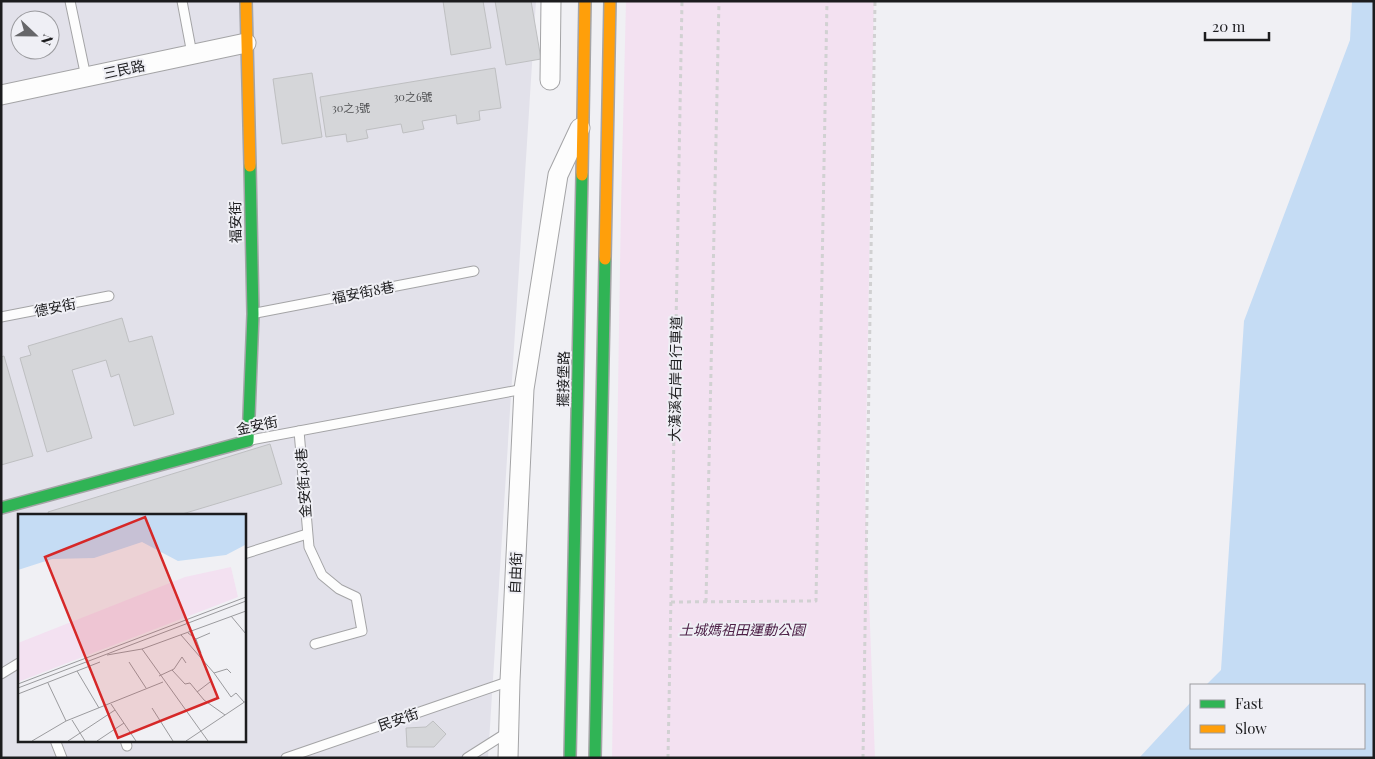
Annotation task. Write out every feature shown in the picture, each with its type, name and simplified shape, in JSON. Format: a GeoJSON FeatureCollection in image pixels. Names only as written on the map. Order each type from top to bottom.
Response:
{"type":"FeatureCollection","features":[{"type":"Feature","properties":{"kind":"street","name":"福安街"},"geometry":{"type":"LineString","coordinates":[[246,1],[252,314],[248,441]]}},
{"type":"Feature","properties":{"kind":"street"},"geometry":{"type":"LineString","coordinates":[[550,80],[551,1]]}},
{"type":"Feature","properties":{"kind":"street","name":"擺接堡路"},"geometry":{"type":"LineString","coordinates":[[570,758],[585,1]]}},
{"type":"Feature","properties":{"kind":"street"},"geometry":{"type":"LineString","coordinates":[[595,758],[610,1]]}},
{"type":"Feature","properties":{"kind":"street","name":"三民路"},"geometry":{"type":"LineString","coordinates":[[1,95],[246,42]]}},
{"type":"Feature","properties":{"kind":"street","name":"自由街"},"geometry":{"type":"LineString","coordinates":[[508,758],[524,389],[558,175],[582,122]]}},
{"type":"Feature","properties":{"kind":"street","name":"金安街"},"geometry":{"type":"LineString","coordinates":[[1,508],[248,441]]}},
{"type":"Feature","properties":{"kind":"lane"},"geometry":{"type":"LineString","coordinates":[[70,1],[86,77]]}},
{"type":"Feature","properties":{"kind":"lane"},"geometry":{"type":"LineString","coordinates":[[182,1],[192,54]]}},
{"type":"Feature","properties":{"kind":"lane","name":"福安街8巷"},"geometry":{"type":"LineString","coordinates":[[252,314],[474,271]]}},
{"type":"Feature","properties":{"kind":"lane","name":"德安街"},"geometry":{"type":"LineString","coordinates":[[1,317],[109,296]]}},
{"type":"Feature","properties":{"kind":"lane","name":"金安街"},"geometry":{"type":"LineString","coordinates":[[248,441],[524,389]]}},
{"type":"Feature","properties":{"kind":"lane","name":"金安街48巷"},"geometry":{"type":"LineString","coordinates":[[299,431],[309,547],[322,576],[339,589],[356,597],[362,631],[315,644]]}},
{"type":"Feature","properties":{"kind":"lane","name":"金安街48巷"},"geometry":{"type":"LineString","coordinates":[[245,554],[307,534]]}},
{"type":"Feature","properties":{"kind":"lane"},"geometry":{"type":"LineString","coordinates":[[1,674],[18,664]]}},
{"type":"Feature","properties":{"kind":"lane","name":"民安街"},"geometry":{"type":"LineString","coordinates":[[286,758],[510,681]]}},
{"type":"Feature","properties":{"kind":"lane"},"geometry":{"type":"LineString","coordinates":[[467,758],[509,732]]}},
{"type":"Feature","properties":{"kind":"lane"},"geometry":{"type":"LineString","coordinates":[[56,742],[62,758]]}},
{"type":"Feature","properties":{"kind":"path","name":"大漢溪右岸自行車道"},"geometry":{"type":"LineString","coordinates":[[668,758],[682,1]]}},
{"type":"Feature","properties":{"kind":"path"},"geometry":{"type":"LineString","coordinates":[[706,602],[719,1]]}},
{"type":"Feature","properties":{"kind":"path"},"geometry":{"type":"LineString","coordinates":[[671,602],[816,601],[827,1]]}},
{"type":"Feature","properties":{"kind":"path"},"geometry":{"type":"LineString","coordinates":[[863,758],[875,1]]}},
{"type":"Feature","properties":{"kind":"shaded area"},"geometry":{"type":"Polygon","coordinates":[[[1,1],[536,1],[488,758],[1,758],[1,1]]]}},
{"type":"Feature","properties":{"kind":"green space","name":"土城媽祖田運動公園"},"geometry":{"type":"Polygon","coordinates":[[[626,1],[874,1],[865,492],[875,758],[612,758],[626,1]]]}},
{"type":"Feature","properties":{"kind":"water"},"geometry":{"type":"Polygon","coordinates":[[[1352,1],[1374,1],[1374,758],[1139,758],[1190,703],[1190,749],[1365,749],[1365,684],[1207,684],[1221,670],[1244,321],[1350,40],[1352,1]]]}},
{"type":"Feature","properties":{"kind":"building"},"geometry":{"type":"Polygon","coordinates":[[[443,1],[483,1],[491,48],[451,55],[443,1]]]}},
{"type":"Feature","properties":{"kind":"building"},"geometry":{"type":"Polygon","coordinates":[[[495,1],[531,1],[541,59],[506,65],[495,1]]]}},
{"type":"Feature","properties":{"kind":"building"},"geometry":{"type":"Polygon","coordinates":[[[495,68],[501,108],[479,111],[480,120],[457,124],[456,115],[422,121],[424,129],[403,133],[401,124],[366,130],[368,138],[347,142],[346,134],[326,137],[320,97],[495,68]]]}},
{"type":"Feature","properties":{"kind":"building"},"geometry":{"type":"Polygon","coordinates":[[[312,73],[322,137],[282,144],[273,79],[312,73]]]}},
{"type":"Feature","properties":{"kind":"building"},"geometry":{"type":"Polygon","coordinates":[[[122,318],[129,342],[152,336],[174,414],[134,426],[119,374],[111,377],[106,360],[72,370],[92,438],[47,452],[20,358],[31,355],[28,346],[122,318]]]}},
{"type":"Feature","properties":{"kind":"building"},"geometry":{"type":"Polygon","coordinates":[[[4,356],[33,456],[1,465],[1,357],[4,356]]]}},
{"type":"Feature","properties":{"kind":"building"},"geometry":{"type":"Polygon","coordinates":[[[270,444],[282,484],[182,514],[49,514],[48,512],[270,444]]]}},
{"type":"Feature","properties":{"kind":"building"},"geometry":{"type":"Polygon","coordinates":[[[433,721],[446,734],[434,747],[407,747],[406,728],[426,727],[433,721]]]}},
{"type":"Feature","properties":{"kind":"traffic: fast"},"geometry":{"type":"LineString","coordinates":[[1,508],[248,441],[253,314],[250,166]]}},
{"type":"Feature","properties":{"kind":"traffic: fast"},"geometry":{"type":"LineString","coordinates":[[570,758],[582,175]]}},
{"type":"Feature","properties":{"kind":"traffic: fast"},"geometry":{"type":"LineString","coordinates":[[595,758],[605,259]]}},
{"type":"Feature","properties":{"kind":"traffic: slow"},"geometry":{"type":"LineString","coordinates":[[246,1],[250,166]]}},
{"type":"Feature","properties":{"kind":"traffic: slow"},"geometry":{"type":"LineString","coordinates":[[582,175],[585,1]]}},
{"type":"Feature","properties":{"kind":"traffic: slow"},"geometry":{"type":"LineString","coordinates":[[605,259],[610,1]]}}]}
